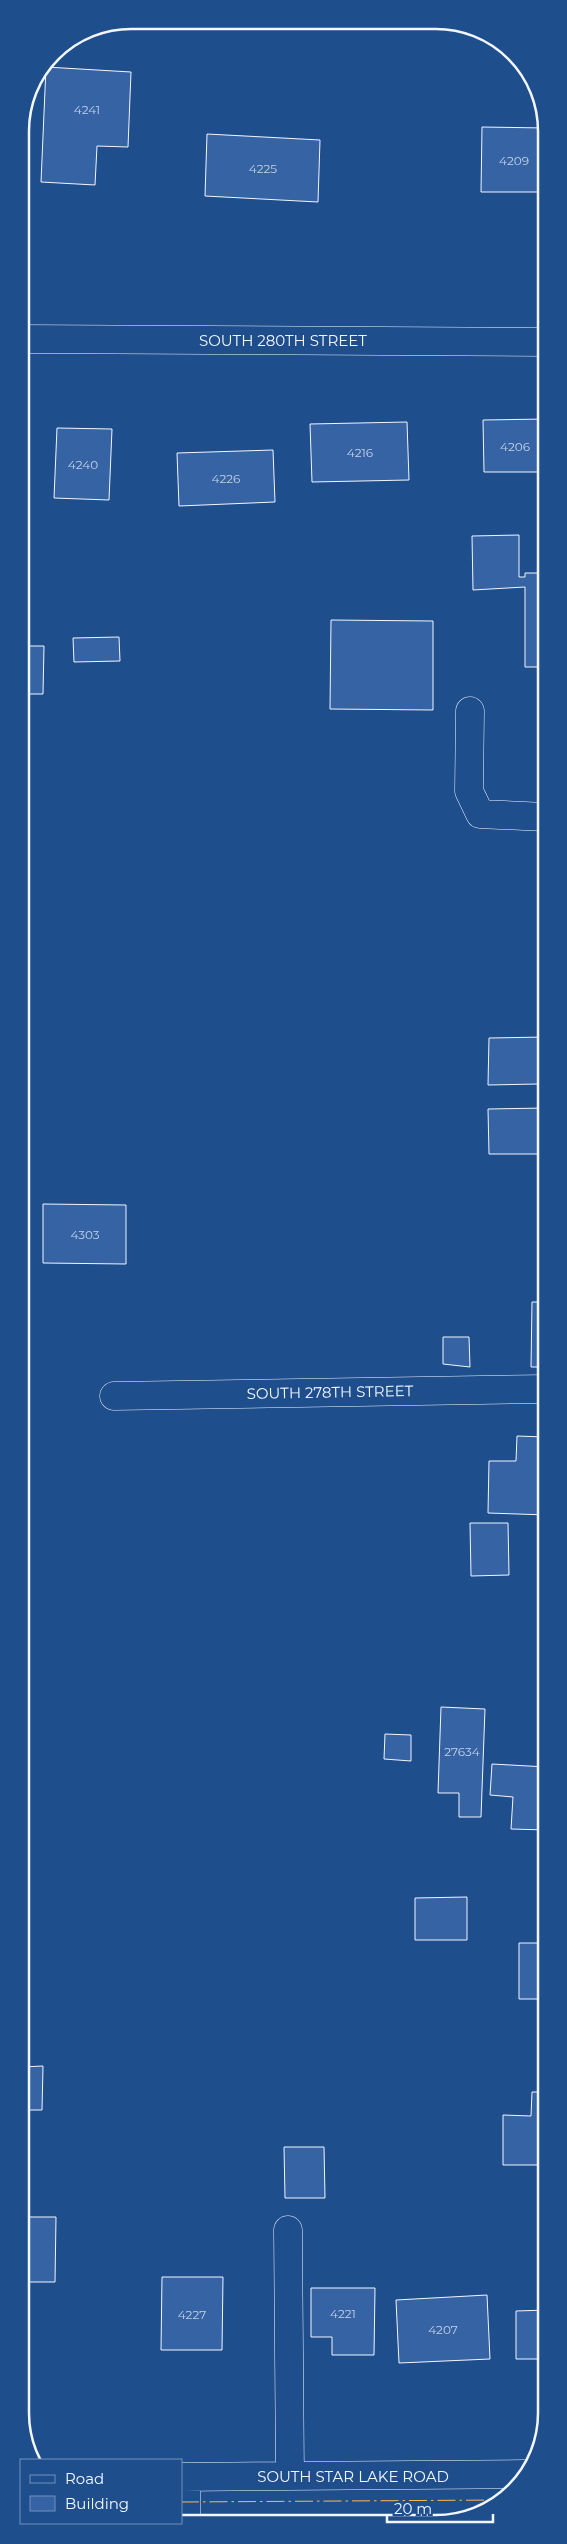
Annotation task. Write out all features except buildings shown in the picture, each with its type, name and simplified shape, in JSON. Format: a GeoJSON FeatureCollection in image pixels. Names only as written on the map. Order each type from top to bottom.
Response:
{"type":"FeatureCollection","features":[{"type":"Feature","properties":{"kind":"street","name":"SOUTH 280TH STREET"},"geometry":{"type":"LineString","coordinates":[[29,339],[538,342]]}},
{"type":"Feature","properties":{"kind":"street"},"geometry":{"type":"LineString","coordinates":[[470,712],[469,791],[480,814],[538,817]]}},
{"type":"Feature","properties":{"kind":"street","name":"SOUTH 278TH STREET"},"geometry":{"type":"LineString","coordinates":[[114,1396],[538,1389]]}},
{"type":"Feature","properties":{"kind":"street"},"geometry":{"type":"LineString","coordinates":[[288,2230],[290,2476]]}},
{"type":"Feature","properties":{"kind":"street","name":"SOUTH STAR LAKE ROAD"},"geometry":{"type":"LineString","coordinates":[[184,2477],[518,2474]]}},
{"type":"Feature","properties":{"kind":"street"},"geometry":{"type":"LineString","coordinates":[[184,2477],[186,2515]]}},
{"type":"Feature","properties":{"kind":"power"},"geometry":{"type":"LineString","coordinates":[[182,2502],[490,2500]]}}]}
